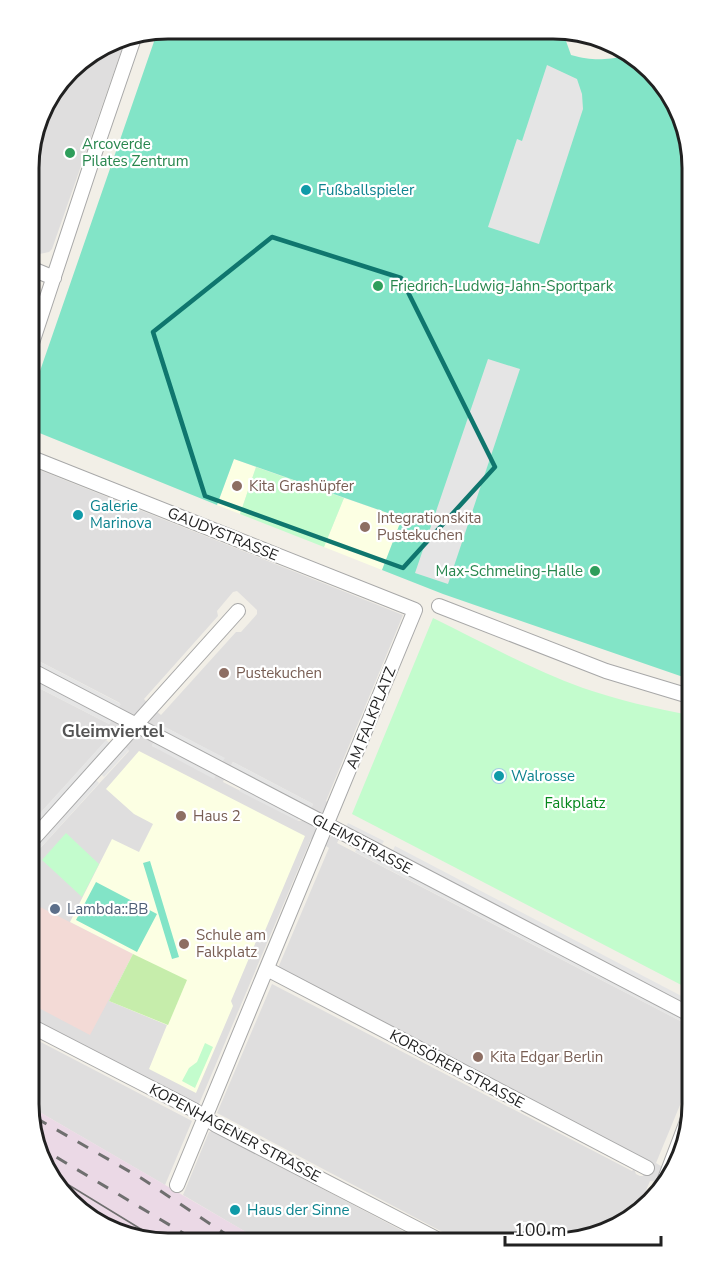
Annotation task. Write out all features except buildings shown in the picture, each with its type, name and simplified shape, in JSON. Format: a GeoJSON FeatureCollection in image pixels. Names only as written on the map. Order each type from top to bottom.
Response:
{"type":"FeatureCollection","features":[{"type":"Feature","properties":{"kind":"street"},"geometry":{"type":"LineString","coordinates":[[39,322],[132,44]]}},
{"type":"Feature","properties":{"kind":"street"},"geometry":{"type":"LineString","coordinates":[[39,272],[54,278]]}},
{"type":"Feature","properties":{"kind":"street","name":"GAUDYSTRASSE"},"geometry":{"type":"LineString","coordinates":[[39,461],[415,610]]}},
{"type":"Feature","properties":{"kind":"street"},"geometry":{"type":"LineString","coordinates":[[439,606],[606,671],[682,694]]}},
{"type":"Feature","properties":{"kind":"street","name":"AM FALKPLATZ"},"geometry":{"type":"LineString","coordinates":[[177,1185],[415,610]]}},
{"type":"Feature","properties":{"kind":"street"},"geometry":{"type":"LineString","coordinates":[[39,832],[238,611]]}},
{"type":"Feature","properties":{"kind":"street","name":"GLEIMSTRASSE"},"geometry":{"type":"LineString","coordinates":[[39,674],[682,1010]]}},
{"type":"Feature","properties":{"kind":"street","name":"KORSÖRER STRASSE"},"geometry":{"type":"LineString","coordinates":[[267,969],[647,1168]]}},
{"type":"Feature","properties":{"kind":"street","name":"KOPENHAGENER STRASSE"},"geometry":{"type":"LineString","coordinates":[[39,1030],[425,1233]]}},
{"type":"Feature","properties":{"kind":"highlighted area"},"geometry":{"type":"Polygon","coordinates":[[[272,237],[401,278],[495,467],[403,568],[205,496],[153,332],[272,237]]]}},
{"type":"Feature","properties":{"kind":"shaded area"},"geometry":{"type":"Polygon","coordinates":[[[122,47],[52,249],[39,254],[39,168],[41,143],[46,126],[61,96],[77,77],[103,56],[122,47]]]}},
{"type":"Feature","properties":{"kind":"shaded area"},"geometry":{"type":"Polygon","coordinates":[[[547,65],[577,79],[582,94],[583,109],[539,244],[488,227],[517,139],[522,141],[547,65]]]}},
{"type":"Feature","properties":{"kind":"shaded area"},"geometry":{"type":"Polygon","coordinates":[[[488,359],[520,369],[448,584],[415,573],[488,359]]]}},
{"type":"Feature","properties":{"kind":"shaded area","name":"Kita Grashüpfer"},"geometry":{"type":"Polygon","coordinates":[[[234,459],[256,467],[240,514],[217,505],[234,459]]]}},
{"type":"Feature","properties":{"kind":"shaded area"},"geometry":{"type":"Polygon","coordinates":[[[39,470],[403,615],[326,801],[329,803],[324,814],[310,811],[313,804],[233,762],[229,769],[221,764],[224,758],[163,726],[160,731],[148,725],[148,719],[156,711],[161,715],[236,632],[241,632],[257,614],[257,610],[237,591],[233,592],[217,611],[218,616],[144,699],[148,704],[136,717],[118,709],[120,703],[39,661],[39,470]]]}},
{"type":"Feature","properties":{"kind":"shaded area","name":"Integrationskita Pustekuchen"},"geometry":{"type":"Polygon","coordinates":[[[344,498],[402,518],[382,570],[324,547],[344,498]]]}},
{"type":"Feature","properties":{"kind":"shaded area"},"geometry":{"type":"Polygon","coordinates":[[[39,661],[121,704],[118,709],[39,670],[39,661]]]}},
{"type":"Feature","properties":{"kind":"shaded area"},"geometry":{"type":"Polygon","coordinates":[[[39,679],[113,719],[109,724],[39,688],[39,679]]]}},
{"type":"Feature","properties":{"kind":"shaded area"},"geometry":{"type":"Polygon","coordinates":[[[39,688],[109,724],[113,719],[120,722],[123,730],[116,739],[111,735],[39,814],[39,688]]]}},
{"type":"Feature","properties":{"kind":"shaded area"},"geometry":{"type":"Polygon","coordinates":[[[163,726],[225,758],[221,764],[160,731],[163,726]]]}},
{"type":"Feature","properties":{"kind":"shaded area"},"geometry":{"type":"Polygon","coordinates":[[[136,733],[139,733],[154,741],[152,746],[225,777],[223,782],[299,821],[305,819],[316,829],[199,1104],[39,1022],[39,850],[129,751],[125,747],[136,733]]]}},
{"type":"Feature","properties":{"kind":"shaded area"},"geometry":{"type":"Polygon","coordinates":[[[106,740],[112,745],[39,825],[39,814],[106,740]]]}},
{"type":"Feature","properties":{"kind":"shaded area"},"geometry":{"type":"Polygon","coordinates":[[[154,741],[217,773],[214,779],[152,746],[154,741]]]}},
{"type":"Feature","properties":{"kind":"shaded area"},"geometry":{"type":"Polygon","coordinates":[[[125,747],[129,750],[104,777],[100,773],[125,747]]]}},
{"type":"Feature","properties":{"kind":"shaded area","name":"Schule am Falkplatz"},"geometry":{"type":"Polygon","coordinates":[[[139,751],[305,836],[264,933],[260,932],[231,1001],[233,1006],[196,1093],[149,1069],[167,1025],[109,1001],[133,954],[70,922],[112,839],[139,852],[153,824],[134,814],[106,789],[139,751]]]}},
{"type":"Feature","properties":{"kind":"shaded area"},"geometry":{"type":"Polygon","coordinates":[[[233,762],[313,804],[310,811],[229,769],[233,762]]]}},
{"type":"Feature","properties":{"kind":"shaded area"},"geometry":{"type":"Polygon","coordinates":[[[94,778],[99,783],[39,849],[39,839],[94,778]]]}},
{"type":"Feature","properties":{"kind":"shaded area"},"geometry":{"type":"Polygon","coordinates":[[[242,787],[300,817],[298,821],[239,791],[242,787]]]}},
{"type":"Feature","properties":{"kind":"shaded area"},"geometry":{"type":"Polygon","coordinates":[[[348,823],[384,841],[381,846],[345,828],[348,823]]]}},
{"type":"Feature","properties":{"kind":"shaded area"},"geometry":{"type":"Polygon","coordinates":[[[332,836],[340,837],[337,843],[682,1022],[682,1100],[656,1163],[664,1168],[662,1173],[656,1182],[650,1181],[644,1195],[638,1201],[610,1220],[587,1229],[570,1232],[445,1233],[217,1113],[272,984],[632,1171],[634,1169],[636,1174],[643,1176],[648,1162],[644,1159],[638,1160],[278,968],[329,848],[323,844],[332,836]]]}},
{"type":"Feature","properties":{"kind":"shaded area"},"geometry":{"type":"Polygon","coordinates":[[[358,846],[682,1015],[682,1022],[355,852],[358,846]]]}},
{"type":"Feature","properties":{"kind":"shaded area"},"geometry":{"type":"Polygon","coordinates":[[[395,846],[682,996],[682,1003],[392,852],[395,846]]]}},
{"type":"Feature","properties":{"kind":"shaded area"},"geometry":{"type":"Polygon","coordinates":[[[39,907],[133,954],[90,1035],[39,1008],[39,907]]]}},
{"type":"Feature","properties":{"kind":"shaded area"},"geometry":{"type":"Polygon","coordinates":[[[39,1041],[192,1121],[165,1185],[39,1112],[39,1041]]]}},
{"type":"Feature","properties":{"kind":"shaded area"},"geometry":{"type":"Polygon","coordinates":[[[39,1112],[247,1233],[151,1232],[134,1229],[111,1220],[83,1201],[61,1176],[43,1138],[39,1112]]]}},
{"type":"Feature","properties":{"kind":"shaded area"},"geometry":{"type":"Polygon","coordinates":[[[212,1131],[407,1233],[247,1233],[183,1195],[209,1132],[212,1131]]]}},
{"type":"Feature","properties":{"kind":"green space","name":"Friedrich-Ludwig-Jahn-Sportpark"},"geometry":{"type":"Polygon","coordinates":[[[553,39],[566,41],[571,55],[599,59],[618,57],[638,71],[660,96],[675,126],[681,151],[682,677],[443,594],[382,570],[402,518],[234,459],[217,505],[39,433],[39,374],[155,40],[553,39]]]}},
{"type":"Feature","properties":{"kind":"green space"},"geometry":{"type":"Polygon","coordinates":[[[256,467],[344,498],[324,547],[240,514],[256,467]]]}},
{"type":"Feature","properties":{"kind":"green space","name":"Falkplatz"},"geometry":{"type":"Polygon","coordinates":[[[433,618],[564,681],[609,696],[682,713],[682,985],[352,814],[433,618]]]}},
{"type":"Feature","properties":{"kind":"green space"},"geometry":{"type":"Polygon","coordinates":[[[66,833],[99,864],[82,897],[42,860],[66,833]]]}},
{"type":"Feature","properties":{"kind":"green space"},"geometry":{"type":"Polygon","coordinates":[[[150,861],[179,957],[172,959],[143,863],[150,861]]]}},
{"type":"Feature","properties":{"kind":"green space"},"geometry":{"type":"Polygon","coordinates":[[[96,882],[157,914],[137,952],[76,920],[96,882]]]}},
{"type":"Feature","properties":{"kind":"green space"},"geometry":{"type":"Polygon","coordinates":[[[133,954],[187,980],[168,1025],[109,1001],[133,954]]]}},
{"type":"Feature","properties":{"kind":"green space"},"geometry":{"type":"Polygon","coordinates":[[[205,1043],[213,1047],[195,1088],[182,1081],[189,1068],[197,1062],[205,1043]]]}},
{"type":"Feature","properties":{"kind":"water"},"geometry":{"type":"Polygon","coordinates":[[[499,768],[507,776],[499,784],[491,776],[499,768]]]}},
{"type":"Feature","properties":{"kind":"tram line"},"geometry":{"type":"LineString","coordinates":[[67,1184],[143,1231]]}},
{"type":"Feature","properties":{"kind":"railway"},"geometry":{"type":"LineString","coordinates":[[40,1120],[141,1178],[224,1233]]}},
{"type":"Feature","properties":{"kind":"railway"},"geometry":{"type":"LineString","coordinates":[[49,1153],[183,1233]]}},
{"type":"Feature","properties":{"kind":"place","name":"Arcoverde Pilates Zentrum"},"geometry":{"type":"Point","coordinates":[70,153]}},
{"type":"Feature","properties":{"kind":"place","name":"Fußballspieler"},"geometry":{"type":"Point","coordinates":[306,190]}},
{"type":"Feature","properties":{"kind":"place","name":"Friedrich-Ludwig-Jahn-Sportpark"},"geometry":{"type":"Point","coordinates":[378,286]}},
{"type":"Feature","properties":{"kind":"place","name":"Kita Grashüpfer"},"geometry":{"type":"Point","coordinates":[237,486]}},
{"type":"Feature","properties":{"kind":"place","name":"Galerie Marinova"},"geometry":{"type":"Point","coordinates":[78,515]}},
{"type":"Feature","properties":{"kind":"place","name":"Integrationskita Pustekuchen"},"geometry":{"type":"Point","coordinates":[365,527]}},
{"type":"Feature","properties":{"kind":"place","name":"Max-Schmeling-Halle"},"geometry":{"type":"Point","coordinates":[595,571]}},
{"type":"Feature","properties":{"kind":"place","name":"Pustekuchen"},"geometry":{"type":"Point","coordinates":[224,673]}},
{"type":"Feature","properties":{"kind":"place","name":"Walrosse"},"geometry":{"type":"Point","coordinates":[499,776]}},
{"type":"Feature","properties":{"kind":"place","name":"Haus 2"},"geometry":{"type":"Point","coordinates":[181,816]}},
{"type":"Feature","properties":{"kind":"place","name":"Lambda::BB"},"geometry":{"type":"Point","coordinates":[55,909]}},
{"type":"Feature","properties":{"kind":"place","name":"Schule am Falkplatz"},"geometry":{"type":"Point","coordinates":[184,944]}},
{"type":"Feature","properties":{"kind":"place","name":"Kita Edgar Berlin"},"geometry":{"type":"Point","coordinates":[478,1057]}},
{"type":"Feature","properties":{"kind":"place","name":"Haus der Sinne"},"geometry":{"type":"Point","coordinates":[235,1210]}},
{"type":"Feature","properties":{"kind":"district","name":"Gleimviertel"},"geometry":{"type":"Point","coordinates":[113,731]}}]}
